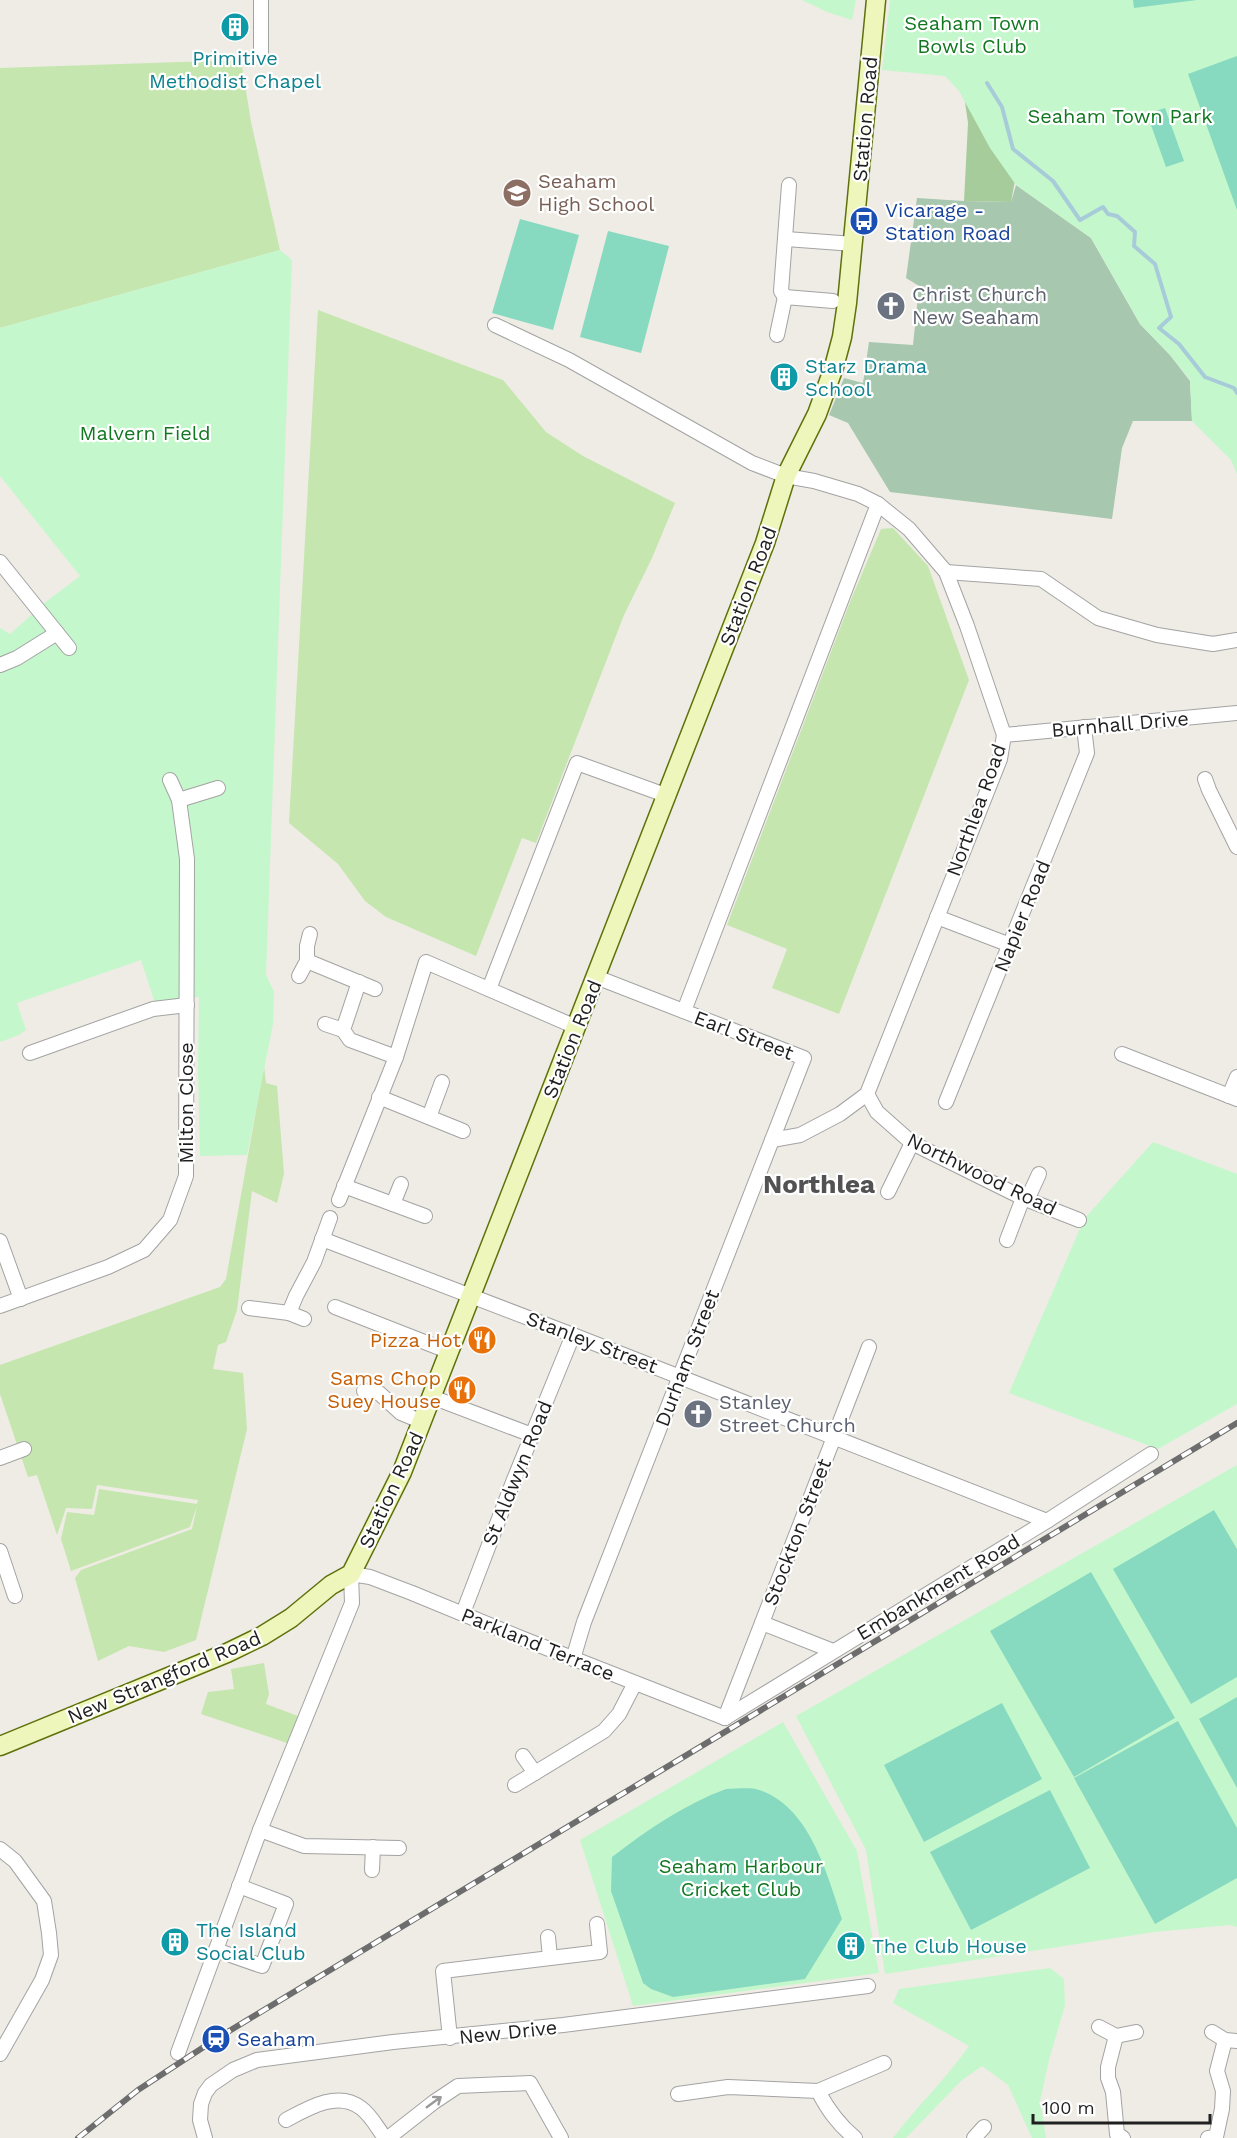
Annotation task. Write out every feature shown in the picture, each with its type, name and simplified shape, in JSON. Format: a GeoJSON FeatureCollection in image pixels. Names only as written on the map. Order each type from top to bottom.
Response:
{"type":"FeatureCollection","features":[{"type":"Feature","properties":{"kind":"main road","name":"Station Road"},"geometry":{"type":"LineString","coordinates":[[351,1574],[390,1500],[423,1422],[668,796],[765,543],[786,476],[817,414],[834,367],[848,303],[876,0]]}},
{"type":"Feature","properties":{"kind":"main road","name":"New Strangford Road"},"geometry":{"type":"LineString","coordinates":[[0,1746],[227,1653],[262,1636],[291,1618],[331,1585],[351,1574]]}},
{"type":"Feature","properties":{"kind":"street"},"geometry":{"type":"LineString","coordinates":[[261,0],[261,53]]}},
{"type":"Feature","properties":{"kind":"street"},"geometry":{"type":"LineString","coordinates":[[777,335],[784,297],[781,291],[789,185]]}},
{"type":"Feature","properties":{"kind":"street"},"geometry":{"type":"LineString","coordinates":[[786,239],[854,244]]}},
{"type":"Feature","properties":{"kind":"street"},"geometry":{"type":"LineString","coordinates":[[784,297],[833,301]]}},
{"type":"Feature","properties":{"kind":"street","name":"Northlea Road"},"geometry":{"type":"LineString","coordinates":[[495,325],[569,360],[752,463],[786,476],[814,481],[858,494],[878,504],[909,529],[946,572],[1004,735],[1000,759],[867,1094]]}},
{"type":"Feature","properties":{"kind":"street"},"geometry":{"type":"LineString","coordinates":[[684,1011],[878,504]]}},
{"type":"Feature","properties":{"kind":"street"},"geometry":{"type":"LineString","coordinates":[[0,562],[69,648]]}},
{"type":"Feature","properties":{"kind":"street"},"geometry":{"type":"LineString","coordinates":[[946,572],[1041,579],[1098,618],[1156,635],[1213,644],[1237,640]]}},
{"type":"Feature","properties":{"kind":"street"},"geometry":{"type":"LineString","coordinates":[[0,665],[17,658],[57,633]]}},
{"type":"Feature","properties":{"kind":"street","name":"Burnhall Drive"},"geometry":{"type":"LineString","coordinates":[[1004,735],[1237,713]]}},
{"type":"Feature","properties":{"kind":"street","name":"Napier Road"},"geometry":{"type":"LineString","coordinates":[[946,1102],[1087,753],[1084,727]]}},
{"type":"Feature","properties":{"kind":"street"},"geometry":{"type":"LineString","coordinates":[[489,989],[577,762],[668,796]]}},
{"type":"Feature","properties":{"kind":"street"},"geometry":{"type":"LineString","coordinates":[[1205,779],[1237,848]]}},
{"type":"Feature","properties":{"kind":"street","name":"Milton Close"},"geometry":{"type":"LineString","coordinates":[[0,1305],[108,1268],[144,1250],[170,1220],[186,1176],[187,859],[179,800],[170,780]]}},
{"type":"Feature","properties":{"kind":"street"},"geometry":{"type":"LineString","coordinates":[[179,800],[218,788]]}},
{"type":"Feature","properties":{"kind":"street"},"geometry":{"type":"LineString","coordinates":[[937,918],[1010,945]]}},
{"type":"Feature","properties":{"kind":"street"},"geometry":{"type":"LineString","coordinates":[[299,976],[307,961],[310,934]]}},
{"type":"Feature","properties":{"kind":"street"},"geometry":{"type":"LineString","coordinates":[[307,961],[375,989]]}},
{"type":"Feature","properties":{"kind":"street"},"geometry":{"type":"LineString","coordinates":[[339,1200],[396,1058],[426,962],[576,1027]]}},
{"type":"Feature","properties":{"kind":"street","name":"Earl Street"},"geometry":{"type":"LineString","coordinates":[[596,977],[804,1058]]}},
{"type":"Feature","properties":{"kind":"street"},"geometry":{"type":"LineString","coordinates":[[343,1030],[359,982]]}},
{"type":"Feature","properties":{"kind":"street"},"geometry":{"type":"LineString","coordinates":[[30,1053],[153,1009],[187,1005]]}},
{"type":"Feature","properties":{"kind":"street"},"geometry":{"type":"LineString","coordinates":[[325,1024],[343,1030],[350,1040],[396,1058]]}},
{"type":"Feature","properties":{"kind":"street"},"geometry":{"type":"LineString","coordinates":[[1122,1054],[1233,1098],[1237,1077]]}},
{"type":"Feature","properties":{"kind":"street","name":"Durham Street"},"geometry":{"type":"LineString","coordinates":[[573,1659],[584,1622],[804,1058]]}},
{"type":"Feature","properties":{"kind":"street"},"geometry":{"type":"LineString","coordinates":[[429,1117],[442,1082]]}},
{"type":"Feature","properties":{"kind":"street"},"geometry":{"type":"LineString","coordinates":[[772,1140],[800,1135],[840,1114],[867,1094]]}},
{"type":"Feature","properties":{"kind":"street","name":"Northwood Road"},"geometry":{"type":"LineString","coordinates":[[867,1094],[877,1112],[912,1143],[1025,1199],[1079,1220]]}},
{"type":"Feature","properties":{"kind":"street"},"geometry":{"type":"LineString","coordinates":[[379,1097],[463,1131]]}},
{"type":"Feature","properties":{"kind":"street"},"geometry":{"type":"LineString","coordinates":[[888,1192],[912,1143]]}},
{"type":"Feature","properties":{"kind":"street"},"geometry":{"type":"LineString","coordinates":[[1007,1240],[1039,1174]]}},
{"type":"Feature","properties":{"kind":"street"},"geometry":{"type":"LineString","coordinates":[[393,1204],[401,1184]]}},
{"type":"Feature","properties":{"kind":"street"},"geometry":{"type":"LineString","coordinates":[[344,1186],[425,1216]]}},
{"type":"Feature","properties":{"kind":"street"},"geometry":{"type":"LineString","coordinates":[[289,1313],[314,1262],[330,1218]]}},
{"type":"Feature","properties":{"kind":"street","name":"Stanley Street"},"geometry":{"type":"LineString","coordinates":[[322,1239],[471,1295],[1047,1521]]}},
{"type":"Feature","properties":{"kind":"street"},"geometry":{"type":"LineString","coordinates":[[0,1241],[21,1299]]}},
{"type":"Feature","properties":{"kind":"street"},"geometry":{"type":"LineString","coordinates":[[335,1307],[450,1352]]}},
{"type":"Feature","properties":{"kind":"street"},"geometry":{"type":"LineString","coordinates":[[249,1308],[289,1313],[304,1319]]}},
{"type":"Feature","properties":{"kind":"street","name":"St Aldwyn Road"},"geometry":{"type":"LineString","coordinates":[[463,1613],[573,1335]]}},
{"type":"Feature","properties":{"kind":"street","name":"Stockton Street"},"geometry":{"type":"LineString","coordinates":[[725,1718],[870,1347]]}},
{"type":"Feature","properties":{"kind":"street"},"geometry":{"type":"LineString","coordinates":[[364,1391],[379,1393],[401,1413],[423,1422]]}},
{"type":"Feature","properties":{"kind":"street"},"geometry":{"type":"LineString","coordinates":[[432,1397],[532,1435]]}},
{"type":"Feature","properties":{"kind":"street"},"geometry":{"type":"LineString","coordinates":[[0,1458],[24,1449]]}},
{"type":"Feature","properties":{"kind":"street","name":"Embankment Road"},"geometry":{"type":"LineString","coordinates":[[725,1718],[1047,1521],[1151,1454]]}},
{"type":"Feature","properties":{"kind":"street"},"geometry":{"type":"LineString","coordinates":[[0,1551],[15,1596]]}},
{"type":"Feature","properties":{"kind":"street","name":"Parkland Terrace"},"geometry":{"type":"LineString","coordinates":[[351,1574],[370,1577],[725,1718]]}},
{"type":"Feature","properties":{"kind":"street","name":"Station Road"},"geometry":{"type":"LineString","coordinates":[[178,2053],[260,1830],[352,1603],[351,1574]]}},
{"type":"Feature","properties":{"kind":"street"},"geometry":{"type":"LineString","coordinates":[[762,1623],[833,1651]]}},
{"type":"Feature","properties":{"kind":"street"},"geometry":{"type":"LineString","coordinates":[[515,1785],[604,1731],[619,1714],[635,1683]]}},
{"type":"Feature","properties":{"kind":"street"},"geometry":{"type":"LineString","coordinates":[[523,1756],[535,1773]]}},
{"type":"Feature","properties":{"kind":"street"},"geometry":{"type":"LineString","coordinates":[[260,1830],[304,1846],[399,1848]]}},
{"type":"Feature","properties":{"kind":"street"},"geometry":{"type":"LineString","coordinates":[[372,1870],[373,1848]]}},
{"type":"Feature","properties":{"kind":"street"},"geometry":{"type":"LineString","coordinates":[[0,1849],[15,1861],[44,1901],[51,1954],[42,1980],[0,2054]]}},
{"type":"Feature","properties":{"kind":"street"},"geometry":{"type":"LineString","coordinates":[[216,1950],[262,1966],[286,1904],[239,1887]]}},
{"type":"Feature","properties":{"kind":"street"},"geometry":{"type":"LineString","coordinates":[[450,2038],[443,1971],[600,1952],[597,1924]]}},
{"type":"Feature","properties":{"kind":"street"},"geometry":{"type":"LineString","coordinates":[[548,1937],[550,1957]]}},
{"type":"Feature","properties":{"kind":"street","name":"New Drive"},"geometry":{"type":"LineString","coordinates":[[205,2138],[200,2120],[201,2104],[205,2093],[211,2085],[233,2070],[257,2060],[868,1986]]}},
{"type":"Feature","properties":{"kind":"street"},"geometry":{"type":"LineString","coordinates":[[1099,2027],[1116,2036],[1136,2032]]}},
{"type":"Feature","properties":{"kind":"street"},"geometry":{"type":"LineString","coordinates":[[1212,2032],[1231,2040],[1217,2071],[1223,2091],[1222,2109],[1214,2138]]}},
{"type":"Feature","properties":{"kind":"street"},"geometry":{"type":"LineString","coordinates":[[1116,2036],[1108,2067],[1108,2078],[1113,2092],[1116,2136]]}},
{"type":"Feature","properties":{"kind":"street"},"geometry":{"type":"LineString","coordinates":[[678,2094],[728,2087],[818,2091],[884,2063]]}},
{"type":"Feature","properties":{"kind":"street"},"geometry":{"type":"LineString","coordinates":[[286,2120],[308,2108],[331,2101],[351,2102],[363,2109],[386,2138],[458,2086],[530,2083],[561,2138]]}},
{"type":"Feature","properties":{"kind":"street"},"geometry":{"type":"LineString","coordinates":[[818,2091],[830,2113],[842,2128],[855,2138]]}},
{"type":"Feature","properties":{"kind":"green space"},"geometry":{"type":"Polygon","coordinates":[[[802,0],[856,0],[852,20],[827,12],[802,0]]]}},
{"type":"Feature","properties":{"kind":"green space","name":"Seaham Town Park"},"geometry":{"type":"Polygon","coordinates":[[[890,0],[1237,0],[1237,474],[1231,460],[1192,421],[1190,380],[1140,324],[1091,238],[1016,185],[990,148],[959,91],[945,76],[882,70],[890,0]]]}},
{"type":"Feature","properties":{"kind":"green space"},"geometry":{"type":"Polygon","coordinates":[[[1133,0],[1197,0],[1134,8],[1133,0]]]}},
{"type":"Feature","properties":{"kind":"green space"},"geometry":{"type":"Polygon","coordinates":[[[1237,56],[1237,210],[1188,74],[1237,56]]]}},
{"type":"Feature","properties":{"kind":"green space"},"geometry":{"type":"Polygon","coordinates":[[[241,60],[251,122],[280,250],[0,328],[0,68],[241,60]]]}},
{"type":"Feature","properties":{"kind":"green space"},"geometry":{"type":"Polygon","coordinates":[[[962,81],[1018,164],[1011,202],[964,201],[968,123],[962,81]]]}},
{"type":"Feature","properties":{"kind":"green space"},"geometry":{"type":"Polygon","coordinates":[[[1165,108],[1184,161],[1166,167],[1147,114],[1165,108]]]}},
{"type":"Feature","properties":{"kind":"green space","name":"Christ Church New Seaham"},"geometry":{"type":"Polygon","coordinates":[[[1016,185],[1091,238],[1140,324],[1170,355],[1190,381],[1192,421],[1133,421],[1122,448],[1112,519],[890,492],[848,423],[829,415],[844,378],[863,383],[869,342],[913,345],[919,286],[906,278],[917,198],[1011,202],[1016,185]]]}},
{"type":"Feature","properties":{"kind":"green space"},"geometry":{"type":"Polygon","coordinates":[[[520,219],[579,235],[553,330],[492,313],[520,219]]]}},
{"type":"Feature","properties":{"kind":"green space"},"geometry":{"type":"Polygon","coordinates":[[[608,231],[669,246],[641,353],[580,337],[608,231]]]}},
{"type":"Feature","properties":{"kind":"green space","name":"Malvern Field"},"geometry":{"type":"Polygon","coordinates":[[[280,250],[292,260],[266,975],[274,992],[273,1024],[247,1155],[200,1156],[199,997],[155,1003],[141,960],[17,1003],[26,1030],[0,1042],[0,628],[10,634],[47,601],[80,576],[0,476],[0,328],[280,250]]]}},
{"type":"Feature","properties":{"kind":"green space"},"geometry":{"type":"Polygon","coordinates":[[[318,310],[503,380],[546,432],[583,456],[675,503],[652,558],[624,615],[536,843],[522,838],[476,956],[386,917],[365,901],[338,864],[289,823],[318,310]]]}},
{"type":"Feature","properties":{"kind":"green space"},"geometry":{"type":"Polygon","coordinates":[[[893,528],[928,566],[969,680],[839,1014],[772,988],[787,949],[727,925],[850,602],[881,529],[893,528]]]}},
{"type":"Feature","properties":{"kind":"green space"},"geometry":{"type":"Polygon","coordinates":[[[264,1066],[266,1083],[277,1086],[284,1174],[277,1203],[252,1191],[237,1310],[226,1342],[218,1345],[213,1369],[243,1373],[247,1429],[196,1640],[164,1652],[129,1646],[98,1661],[75,1578],[81,1570],[192,1529],[197,1506],[190,1527],[71,1571],[61,1539],[67,1512],[94,1515],[99,1489],[197,1504],[198,1500],[97,1485],[92,1509],[66,1508],[57,1535],[37,1475],[28,1477],[0,1394],[0,1365],[220,1287],[226,1279],[264,1066]]]}},
{"type":"Feature","properties":{"kind":"green space"},"geometry":{"type":"Polygon","coordinates":[[[1153,1142],[1237,1174],[1237,1404],[1158,1449],[1009,1393],[1084,1219],[1153,1142]]]}},
{"type":"Feature","properties":{"kind":"green space"},"geometry":{"type":"Polygon","coordinates":[[[1237,1465],[1237,1927],[1230,1925],[1154,1932],[885,1974],[866,1850],[796,1716],[1237,1465]]]}},
{"type":"Feature","properties":{"kind":"green space"},"geometry":{"type":"Polygon","coordinates":[[[1214,1510],[1237,1549],[1237,1677],[1191,1704],[1113,1569],[1214,1510]]]}},
{"type":"Feature","properties":{"kind":"green space"},"geometry":{"type":"Polygon","coordinates":[[[1091,1572],[1175,1718],[1074,1777],[990,1631],[1091,1572]]]}},
{"type":"Feature","properties":{"kind":"green space"},"geometry":{"type":"Polygon","coordinates":[[[264,1663],[269,1694],[266,1704],[298,1716],[287,1743],[201,1714],[208,1692],[234,1689],[231,1669],[264,1663]]]}},
{"type":"Feature","properties":{"kind":"green space"},"geometry":{"type":"Polygon","coordinates":[[[1237,1697],[1237,1788],[1199,1719],[1237,1697]]]}},
{"type":"Feature","properties":{"kind":"green space"},"geometry":{"type":"Polygon","coordinates":[[[1002,1703],[1042,1779],[924,1842],[884,1765],[1002,1703]]]}},
{"type":"Feature","properties":{"kind":"green space"},"geometry":{"type":"Polygon","coordinates":[[[1178,1721],[1237,1828],[1237,1878],[1155,1924],[1074,1778],[1178,1721]]]}},
{"type":"Feature","properties":{"kind":"green space","name":"Seaham Harbour Cricket Club"},"geometry":{"type":"Polygon","coordinates":[[[783,1722],[857,1851],[879,1973],[633,2006],[580,1840],[783,1722]]]}},
{"type":"Feature","properties":{"kind":"green space","name":"Seaham Harbour Cricket Club"},"geometry":{"type":"Polygon","coordinates":[[[726,1789],[759,1790],[776,1798],[791,1810],[814,1843],[842,1919],[805,1979],[673,1997],[651,1989],[643,1983],[611,1891],[612,1857],[667,1818],[726,1789]]]}},
{"type":"Feature","properties":{"kind":"green space"},"geometry":{"type":"Polygon","coordinates":[[[1050,1790],[1090,1868],[971,1930],[930,1852],[1050,1790]]]}},
{"type":"Feature","properties":{"kind":"green space"},"geometry":{"type":"Polygon","coordinates":[[[1050,1968],[1064,1979],[1065,2005],[1040,2101],[1046,2138],[1032,2138],[1008,2085],[982,2066],[961,2081],[906,2138],[893,2138],[969,2046],[893,2003],[899,1989],[1050,1968]]]}},
{"type":"Feature","properties":{"kind":"waterway"},"geometry":{"type":"LineString","coordinates":[[987,83],[1002,107],[1013,149],[1053,181],[1080,220],[1103,207],[1108,214],[1117,216],[1135,232],[1134,246],[1155,264],[1171,317],[1159,328],[1179,344],[1205,377],[1234,388],[1237,393]]}},
{"type":"Feature","properties":{"kind":"railway"},"geometry":{"type":"LineString","coordinates":[[78,2138],[138,2090],[216,2039],[1237,1423]]}},
{"type":"Feature","properties":{"kind":"place","name":"Primitive Methodist Chapel"},"geometry":{"type":"Point","coordinates":[235,27]}},
{"type":"Feature","properties":{"kind":"place","name":"Seaham High School"},"geometry":{"type":"Point","coordinates":[517,193]}},
{"type":"Feature","properties":{"kind":"place","name":"Vicarage - Station Road"},"geometry":{"type":"Point","coordinates":[864,221]}},
{"type":"Feature","properties":{"kind":"place","name":"Christ Church New Seaham"},"geometry":{"type":"Point","coordinates":[891,306]}},
{"type":"Feature","properties":{"kind":"place","name":"Starz Drama School"},"geometry":{"type":"Point","coordinates":[784,377]}},
{"type":"Feature","properties":{"kind":"place","name":"Pizza Hot"},"geometry":{"type":"Point","coordinates":[482,1340]}},
{"type":"Feature","properties":{"kind":"place","name":"Sams Chop Suey House"},"geometry":{"type":"Point","coordinates":[462,1390]}},
{"type":"Feature","properties":{"kind":"place","name":"Stanley Street Church"},"geometry":{"type":"Point","coordinates":[698,1414]}},
{"type":"Feature","properties":{"kind":"place","name":"The Island Social Club"},"geometry":{"type":"Point","coordinates":[175,1942]}},
{"type":"Feature","properties":{"kind":"place","name":"The Club House"},"geometry":{"type":"Point","coordinates":[851,1946]}},
{"type":"Feature","properties":{"kind":"place","name":"Seaham"},"geometry":{"type":"Point","coordinates":[216,2039]}},
{"type":"Feature","properties":{"kind":"district","name":"Northlea"},"geometry":{"type":"Point","coordinates":[819,1184]}},
{"type":"Feature","properties":{"kind":"park label","name":"Seaham Town Bowls Club"},"geometry":{"type":"Point","coordinates":[972,34]}}]}
